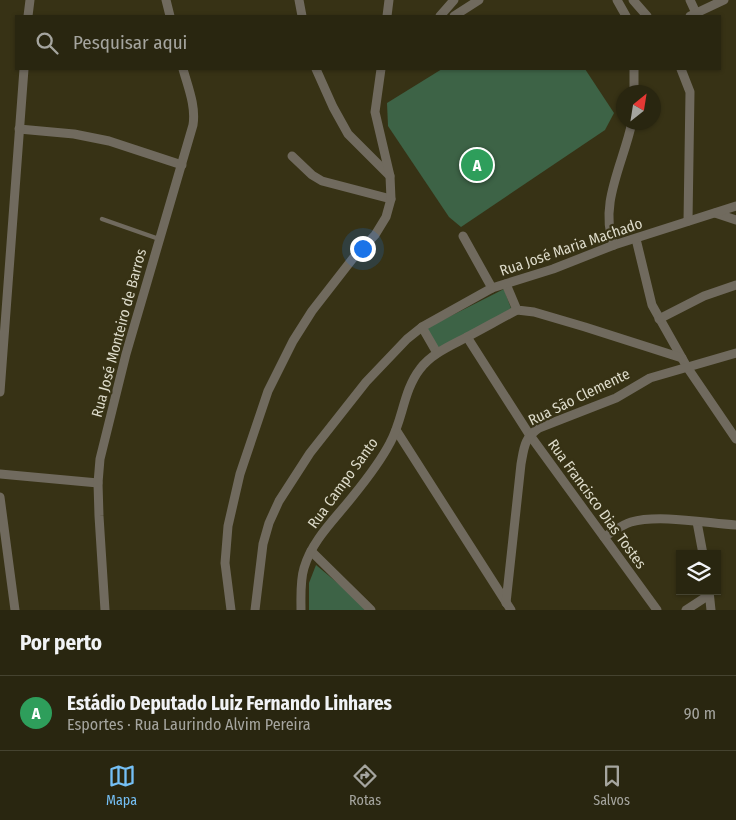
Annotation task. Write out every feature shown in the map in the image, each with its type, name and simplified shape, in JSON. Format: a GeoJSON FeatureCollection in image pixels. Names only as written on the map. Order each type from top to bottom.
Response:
{"type":"FeatureCollection","features":[{"type":"Feature","properties":{"kind":"street"},"geometry":{"type":"LineString","coordinates":[[28,15],[30,0]]}},
{"type":"Feature","properties":{"kind":"street"},"geometry":{"type":"LineString","coordinates":[[166,0],[170,15]]}},
{"type":"Feature","properties":{"kind":"street"},"geometry":{"type":"LineString","coordinates":[[299,0],[302,15]]}},
{"type":"Feature","properties":{"kind":"street"},"geometry":{"type":"LineString","coordinates":[[387,15],[389,0]]}},
{"type":"Feature","properties":{"kind":"street"},"geometry":{"type":"LineString","coordinates":[[441,15],[454,0]]}},
{"type":"Feature","properties":{"kind":"street"},"geometry":{"type":"LineString","coordinates":[[456,15],[479,0]]}},
{"type":"Feature","properties":{"kind":"street"},"geometry":{"type":"LineString","coordinates":[[617,0],[625,15]]}},
{"type":"Feature","properties":{"kind":"street"},"geometry":{"type":"LineString","coordinates":[[633,0],[646,15]]}},
{"type":"Feature","properties":{"kind":"street"},"geometry":{"type":"LineString","coordinates":[[690,0],[693,14],[724,0]]}},
{"type":"Feature","properties":{"kind":"street"},"geometry":{"type":"LineString","coordinates":[[0,392],[24,70]]}},
{"type":"Feature","properties":{"kind":"street","name":"Rua José Monteiro de Barros"},"geometry":{"type":"LineString","coordinates":[[105,610],[98,483],[100,459],[126,354],[195,115],[183,70]]}},
{"type":"Feature","properties":{"kind":"street"},"geometry":{"type":"LineString","coordinates":[[316,70],[333,107],[348,134],[390,176]]}},
{"type":"Feature","properties":{"kind":"street"},"geometry":{"type":"LineString","coordinates":[[231,610],[225,563],[228,526],[240,474],[268,391],[302,326],[328,289],[375,235],[386,217],[391,199],[390,176],[375,112],[380,70]]}},
{"type":"Feature","properties":{"kind":"street"},"geometry":{"type":"LineString","coordinates":[[634,70],[634,85]]}},
{"type":"Feature","properties":{"kind":"street"},"geometry":{"type":"LineString","coordinates":[[681,70],[690,92],[688,221]]}},
{"type":"Feature","properties":{"kind":"street"},"geometry":{"type":"LineString","coordinates":[[19,129],[74,134],[109,141],[182,165]]}},
{"type":"Feature","properties":{"kind":"street"},"geometry":{"type":"LineString","coordinates":[[614,245],[610,234],[609,208],[630,130]]}},
{"type":"Feature","properties":{"kind":"street"},"geometry":{"type":"LineString","coordinates":[[292,156],[312,175],[322,181],[391,199]]}},
{"type":"Feature","properties":{"kind":"street","name":"Rua José Maria Machado"},"geometry":{"type":"LineString","coordinates":[[255,610],[263,544],[269,523],[288,487],[310,453],[366,382],[395,350],[422,327],[492,288],[553,269],[614,245],[736,206]]}},
{"type":"Feature","properties":{"kind":"street"},"geometry":{"type":"LineString","coordinates":[[715,213],[736,220]]}},
{"type":"Feature","properties":{"kind":"street"},"geometry":{"type":"LineString","coordinates":[[463,236],[492,288]]}},
{"type":"Feature","properties":{"kind":"street"},"geometry":{"type":"LineString","coordinates":[[636,239],[652,304],[659,319],[682,358],[736,439]]}},
{"type":"Feature","properties":{"kind":"street"},"geometry":{"type":"LineString","coordinates":[[506,284],[517,310],[534,312],[593,329],[682,358]]}},
{"type":"Feature","properties":{"kind":"street"},"geometry":{"type":"LineString","coordinates":[[659,319],[704,296],[736,285]]}},
{"type":"Feature","properties":{"kind":"street","name":"Rua Campo Santo"},"geometry":{"type":"LineString","coordinates":[[301,610],[303,569],[311,551],[327,526],[353,496],[382,457],[396,430],[400,412],[420,369],[437,353],[517,310]]}},
{"type":"Feature","properties":{"kind":"street"},"geometry":{"type":"LineString","coordinates":[[422,327],[437,353]]}},
{"type":"Feature","properties":{"kind":"street","name":"Rua Francisco Dias Tostes"},"geometry":{"type":"LineString","coordinates":[[466,338],[530,434],[657,610]]}},
{"type":"Feature","properties":{"kind":"street","name":"Rua São Clemente"},"geometry":{"type":"LineString","coordinates":[[508,606],[521,464],[525,443],[530,434],[539,428],[616,398],[650,378],[736,353]]}},
{"type":"Feature","properties":{"kind":"street"},"geometry":{"type":"LineString","coordinates":[[396,430],[508,606]]}},
{"type":"Feature","properties":{"kind":"street"},"geometry":{"type":"LineString","coordinates":[[0,474],[98,483]]}},
{"type":"Feature","properties":{"kind":"street"},"geometry":{"type":"LineString","coordinates":[[0,497],[15,610]]}},
{"type":"Feature","properties":{"kind":"street"},"geometry":{"type":"LineString","coordinates":[[604,537],[631,522],[646,519],[736,525]]}},
{"type":"Feature","properties":{"kind":"street"},"geometry":{"type":"LineString","coordinates":[[697,522],[701,550]]}},
{"type":"Feature","properties":{"kind":"street"},"geometry":{"type":"LineString","coordinates":[[311,551],[372,610]]}},
{"type":"Feature","properties":{"kind":"street"},"geometry":{"type":"LineString","coordinates":[[0,566],[10,566]]}},
{"type":"Feature","properties":{"kind":"street"},"geometry":{"type":"LineString","coordinates":[[686,610],[706,595]]}},
{"type":"Feature","properties":{"kind":"street"},"geometry":{"type":"LineString","coordinates":[[709,595],[711,610]]}},
{"type":"Feature","properties":{"kind":"lane"},"geometry":{"type":"LineString","coordinates":[[102,219],[160,239]]}},
{"type":"Feature","properties":{"kind":"green space"},"geometry":{"type":"Polygon","coordinates":[[[440,70],[586,70],[614,113],[605,130],[461,227],[449,217],[388,126],[387,103],[440,70]]]}},
{"type":"Feature","properties":{"kind":"green space"},"geometry":{"type":"Polygon","coordinates":[[[504,289],[513,314],[438,351],[425,329],[504,289]]]}},
{"type":"Feature","properties":{"kind":"green space"},"geometry":{"type":"Polygon","coordinates":[[[316,565],[370,610],[309,610],[309,583],[316,565]]]}},
{"type":"Feature","properties":{"kind":"place","name":"Estádio Deputado Luiz Fernando Linhares"},"geometry":{"type":"Point","coordinates":[477,165]}}]}
